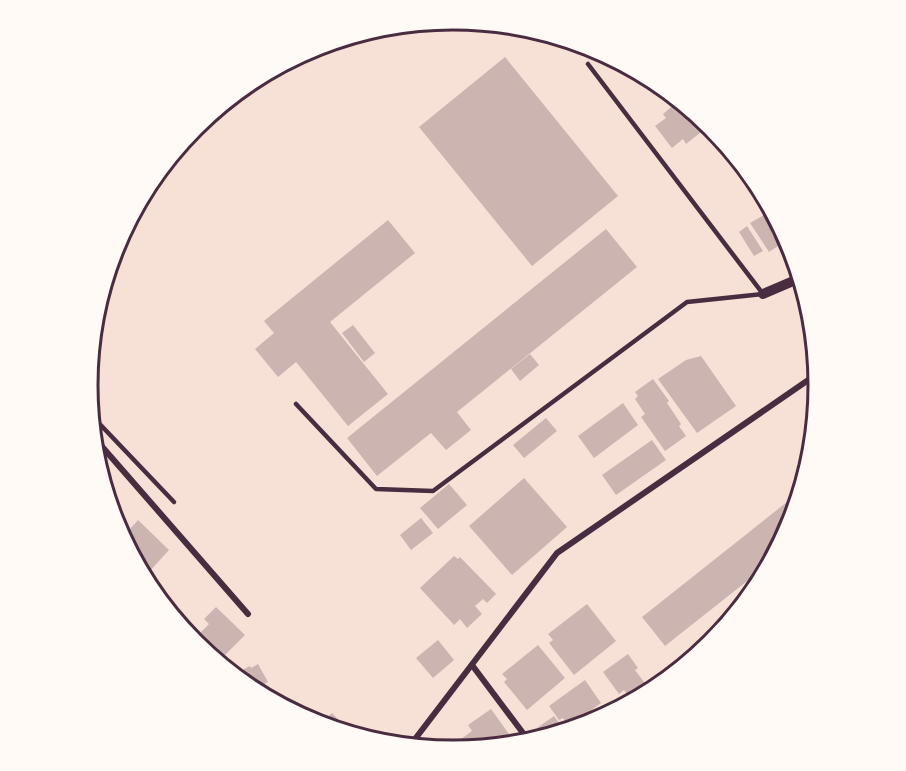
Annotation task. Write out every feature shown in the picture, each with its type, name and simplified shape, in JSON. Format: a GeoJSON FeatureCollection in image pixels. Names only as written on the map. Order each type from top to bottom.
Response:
{"type":"FeatureCollection","features":[{"type":"Feature","properties":{"kind":"street"},"geometry":{"type":"LineString","coordinates":[[763,294],[793,281]]}},
{"type":"Feature","properties":{"kind":"street"},"geometry":{"type":"LineString","coordinates":[[415,739],[557,554],[808,380]]}},
{"type":"Feature","properties":{"kind":"street"},"geometry":{"type":"LineString","coordinates":[[103,448],[248,614]]}},
{"type":"Feature","properties":{"kind":"street"},"geometry":{"type":"LineString","coordinates":[[472,665],[524,734]]}},
{"type":"Feature","properties":{"kind":"lane"},"geometry":{"type":"LineString","coordinates":[[588,64],[763,294]]}},
{"type":"Feature","properties":{"kind":"lane"},"geometry":{"type":"LineString","coordinates":[[296,404],[376,489],[433,491],[687,302],[763,294]]}},
{"type":"Feature","properties":{"kind":"lane"},"geometry":{"type":"LineString","coordinates":[[100,424],[174,502]]}},
{"type":"Feature","properties":{"kind":"building"},"geometry":{"type":"Polygon","coordinates":[[[505,57],[618,196],[532,266],[419,127],[505,57]]]}},
{"type":"Feature","properties":{"kind":"building"},"geometry":{"type":"Polygon","coordinates":[[[673,106],[702,132],[686,144],[683,139],[672,148],[655,126],[666,118],[663,114],[673,106]]]}},
{"type":"Feature","properties":{"kind":"building"},"geometry":{"type":"Polygon","coordinates":[[[765,215],[779,245],[769,252],[750,223],[765,215]]]}},
{"type":"Feature","properties":{"kind":"building"},"geometry":{"type":"Polygon","coordinates":[[[388,220],[415,253],[330,322],[388,394],[348,426],[296,362],[278,377],[255,349],[274,333],[264,321],[388,220]]]}},
{"type":"Feature","properties":{"kind":"building"},"geometry":{"type":"Polygon","coordinates":[[[747,226],[763,251],[754,256],[739,232],[747,226]]]}},
{"type":"Feature","properties":{"kind":"building"},"geometry":{"type":"Polygon","coordinates":[[[606,229],[637,267],[457,412],[471,430],[446,450],[431,433],[377,476],[347,438],[606,229]]]}},
{"type":"Feature","properties":{"kind":"building"},"geometry":{"type":"Polygon","coordinates":[[[353,325],[375,353],[364,362],[342,333],[353,325]]]}},
{"type":"Feature","properties":{"kind":"building"},"geometry":{"type":"Polygon","coordinates":[[[530,354],[539,365],[520,381],[511,369],[530,354]]]}},
{"type":"Feature","properties":{"kind":"building"},"geometry":{"type":"Polygon","coordinates":[[[701,356],[736,406],[697,433],[658,379],[686,360],[701,356]]]}},
{"type":"Feature","properties":{"kind":"building"},"geometry":{"type":"Polygon","coordinates":[[[653,379],[669,401],[667,403],[686,436],[665,451],[641,417],[645,414],[635,399],[638,396],[635,392],[653,379]]]}},
{"type":"Feature","properties":{"kind":"building"},"geometry":{"type":"Polygon","coordinates":[[[623,403],[638,425],[594,458],[578,436],[623,403]]]}},
{"type":"Feature","properties":{"kind":"building"},"geometry":{"type":"Polygon","coordinates":[[[546,418],[557,431],[524,458],[513,445],[546,418]]]}},
{"type":"Feature","properties":{"kind":"building"},"geometry":{"type":"Polygon","coordinates":[[[652,440],[666,460],[616,495],[602,475],[652,440]]]}},
{"type":"Feature","properties":{"kind":"building"},"geometry":{"type":"Polygon","coordinates":[[[524,478],[567,527],[512,575],[469,526],[524,478]]]}},
{"type":"Feature","properties":{"kind":"building"},"geometry":{"type":"Polygon","coordinates":[[[449,484],[467,505],[438,529],[420,508],[449,484]]]}},
{"type":"Feature","properties":{"kind":"building"},"geometry":{"type":"Polygon","coordinates":[[[790,499],[772,543],[753,576],[665,646],[642,617],[790,499]]]}},
{"type":"Feature","properties":{"kind":"building"},"geometry":{"type":"Polygon","coordinates":[[[421,518],[433,533],[411,550],[400,535],[421,518]]]}},
{"type":"Feature","properties":{"kind":"building"},"geometry":{"type":"Polygon","coordinates":[[[138,520],[169,550],[150,571],[134,543],[129,531],[138,520]]]}},
{"type":"Feature","properties":{"kind":"building"},"geometry":{"type":"Polygon","coordinates":[[[454,556],[458,559],[460,557],[496,594],[487,603],[483,599],[475,606],[482,614],[467,628],[460,619],[454,625],[420,588],[454,556]]]}},
{"type":"Feature","properties":{"kind":"building"},"geometry":{"type":"Polygon","coordinates":[[[587,604],[616,641],[574,675],[549,643],[553,640],[548,634],[587,604]]]}},
{"type":"Feature","properties":{"kind":"building"},"geometry":{"type":"Polygon","coordinates":[[[216,607],[245,635],[223,657],[199,634],[209,624],[204,619],[216,607]]]}},
{"type":"Feature","properties":{"kind":"building"},"geometry":{"type":"Polygon","coordinates":[[[438,640],[454,660],[433,678],[416,658],[438,640]]]}},
{"type":"Feature","properties":{"kind":"building"},"geometry":{"type":"Polygon","coordinates":[[[538,645],[565,678],[527,710],[504,682],[507,679],[502,674],[538,645]]]}},
{"type":"Feature","properties":{"kind":"building"},"geometry":{"type":"Polygon","coordinates":[[[628,654],[638,668],[635,670],[646,684],[628,695],[624,690],[619,694],[603,672],[628,654]]]}},
{"type":"Feature","properties":{"kind":"building"},"geometry":{"type":"Polygon","coordinates":[[[258,664],[268,682],[262,685],[241,671],[250,666],[251,668],[258,664]]]}},
{"type":"Feature","properties":{"kind":"building"},"geometry":{"type":"Polygon","coordinates":[[[585,680],[601,703],[582,716],[566,722],[563,718],[559,720],[549,706],[585,680]]]}},
{"type":"Feature","properties":{"kind":"building"},"geometry":{"type":"Polygon","coordinates":[[[491,709],[510,736],[459,741],[472,731],[468,725],[491,709]]]}},
{"type":"Feature","properties":{"kind":"building"},"geometry":{"type":"Polygon","coordinates":[[[332,713],[341,723],[339,722],[327,718],[332,713]]]}},
{"type":"Feature","properties":{"kind":"building"},"geometry":{"type":"Polygon","coordinates":[[[554,716],[560,724],[539,730],[537,728],[554,716]]]}}]}
